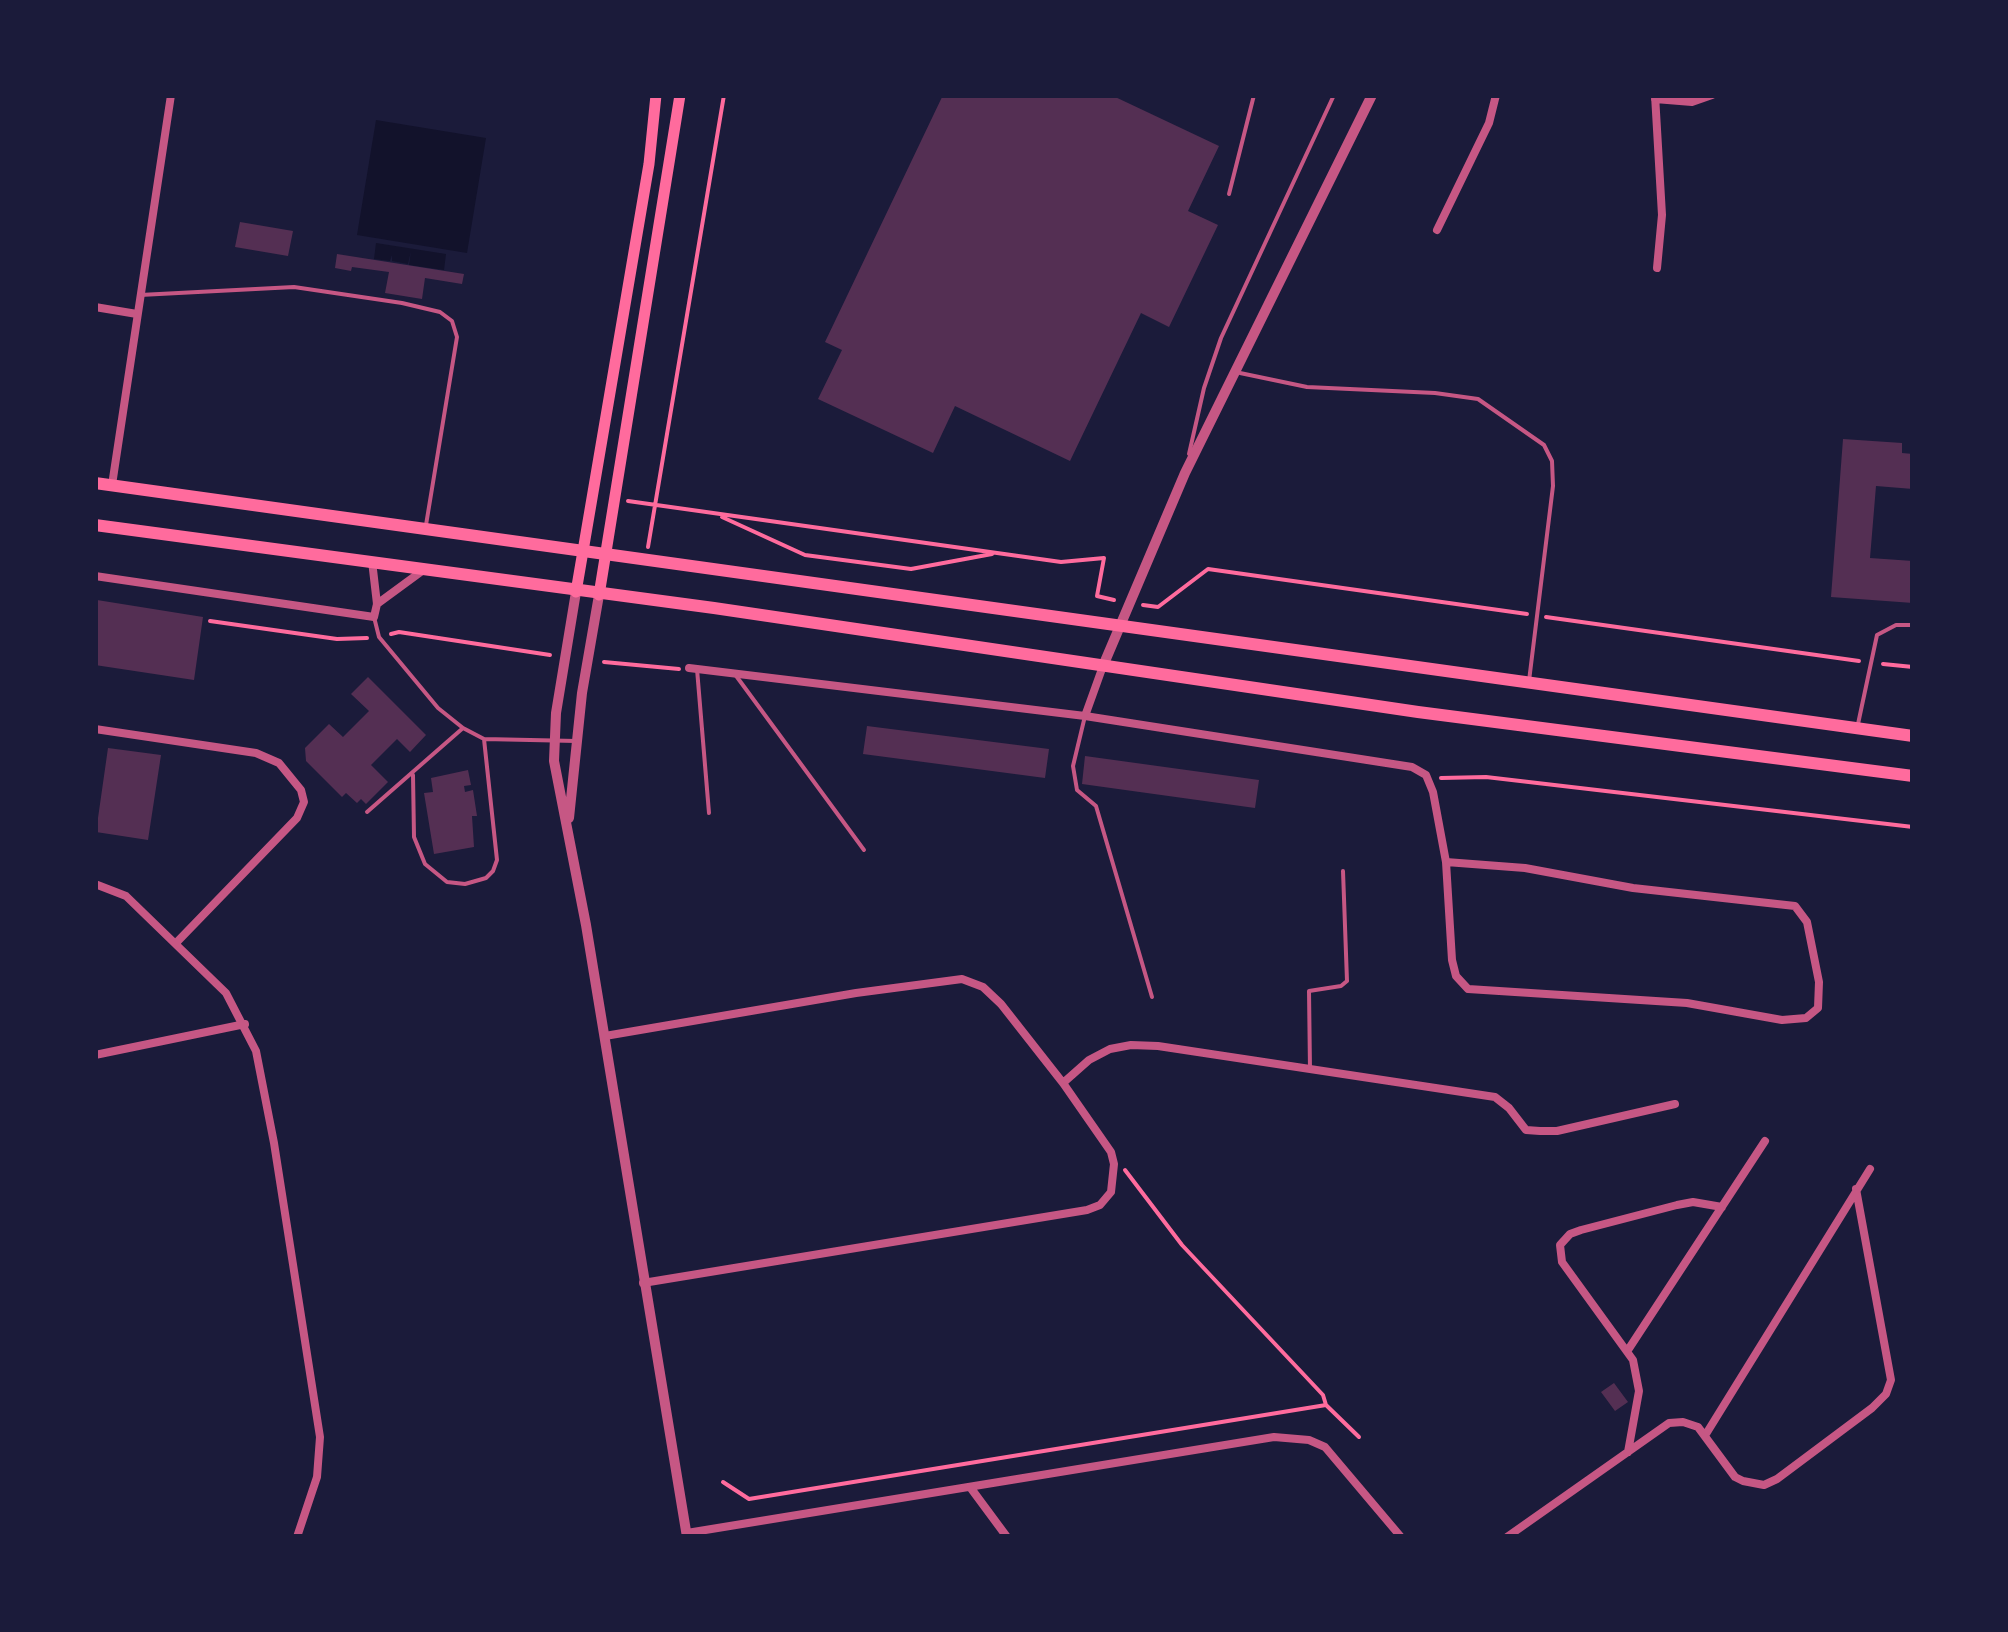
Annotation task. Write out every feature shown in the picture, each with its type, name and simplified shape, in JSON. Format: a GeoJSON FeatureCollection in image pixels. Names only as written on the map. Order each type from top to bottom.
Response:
{"type":"FeatureCollection","features":[{"type":"Feature","properties":{"kind":"main road"},"geometry":{"type":"LineString","coordinates":[[576,592],[649,164],[656,95]]}},
{"type":"Feature","properties":{"kind":"main road"},"geometry":{"type":"LineString","coordinates":[[600,595],[680,95]]}},
{"type":"Feature","properties":{"kind":"main road"},"geometry":{"type":"LineString","coordinates":[[95,483],[1913,736]]}},
{"type":"Feature","properties":{"kind":"main road"},"geometry":{"type":"LineString","coordinates":[[95,525],[714,608],[1665,746],[1913,776]]}},
{"type":"Feature","properties":{"kind":"street"},"geometry":{"type":"LineString","coordinates":[[112,485],[171,95]]}},
{"type":"Feature","properties":{"kind":"street"},"geometry":{"type":"LineString","coordinates":[[1085,716],[1118,626],[1184,474],[1372,95]]}},
{"type":"Feature","properties":{"kind":"street"},"geometry":{"type":"LineString","coordinates":[[1437,230],[1488,123],[1496,95]]}},
{"type":"Feature","properties":{"kind":"street"},"geometry":{"type":"LineString","coordinates":[[1658,268],[1662,183],[1655,97],[1692,102],[1712,95]]}},
{"type":"Feature","properties":{"kind":"street"},"geometry":{"type":"LineString","coordinates":[[95,306],[137,314]]}},
{"type":"Feature","properties":{"kind":"street"},"geometry":{"type":"LineString","coordinates":[[95,576],[374,617],[377,604],[372,561]]}},
{"type":"Feature","properties":{"kind":"street"},"geometry":{"type":"LineString","coordinates":[[377,604],[425,569]]}},
{"type":"Feature","properties":{"kind":"street"},"geometry":{"type":"LineString","coordinates":[[576,592],[556,713],[558,787],[605,1036],[687,1535],[1274,1437],[1309,1440],[1325,1447],[1401,1537]]}},
{"type":"Feature","properties":{"kind":"street"},"geometry":{"type":"LineString","coordinates":[[568,824],[600,595]]}},
{"type":"Feature","properties":{"kind":"street"},"geometry":{"type":"LineString","coordinates":[[693,668],[1085,716],[1412,768],[1428,779],[1434,792],[1446,862],[1452,960],[1456,976],[1468,988],[1687,1003],[1782,1020],[1806,1018],[1818,1008],[1819,982],[1807,922],[1796,906],[1633,888],[1525,868],[1446,862]]}},
{"type":"Feature","properties":{"kind":"street"},"geometry":{"type":"LineString","coordinates":[[95,729],[256,753],[279,763],[297,782],[304,797],[297,818],[176,943]]}},
{"type":"Feature","properties":{"kind":"street"},"geometry":{"type":"LineString","coordinates":[[95,884],[126,896],[226,993],[245,1024],[263,1076],[320,1437],[316,1477],[297,1537]]}},
{"type":"Feature","properties":{"kind":"street"},"geometry":{"type":"LineString","coordinates":[[605,1036],[874,990],[962,980],[983,987],[1000,1004],[1063,1083],[1111,1152],[1115,1172],[1111,1192],[1100,1205],[1087,1210],[643,1283]]}},
{"type":"Feature","properties":{"kind":"street"},"geometry":{"type":"LineString","coordinates":[[95,1055],[245,1024]]}},
{"type":"Feature","properties":{"kind":"street"},"geometry":{"type":"LineString","coordinates":[[1063,1083],[1089,1060],[1110,1050],[1158,1046],[1494,1097],[1509,1108],[1526,1130],[1556,1130],[1675,1104]]}},
{"type":"Feature","properties":{"kind":"street"},"geometry":{"type":"LineString","coordinates":[[1628,1350],[1766,1141]]}},
{"type":"Feature","properties":{"kind":"street"},"geometry":{"type":"LineString","coordinates":[[1706,1434],[1870,1169]]}},
{"type":"Feature","properties":{"kind":"street"},"geometry":{"type":"LineString","coordinates":[[1508,1537],[1675,1421],[1698,1427],[1706,1434],[1743,1482],[1764,1484],[1825,1443],[1886,1394],[1890,1370],[1856,1189]]}},
{"type":"Feature","properties":{"kind":"street"},"geometry":{"type":"LineString","coordinates":[[1628,1452],[1639,1391],[1628,1350],[1562,1262],[1564,1240],[1581,1230],[1677,1205],[1693,1202],[1722,1207]]}},
{"type":"Feature","properties":{"kind":"street"},"geometry":{"type":"LineString","coordinates":[[970,1487],[1007,1537]]}},
{"type":"Feature","properties":{"kind":"lane"},"geometry":{"type":"LineString","coordinates":[[1229,194],[1254,95]]}},
{"type":"Feature","properties":{"kind":"lane"},"geometry":{"type":"LineString","coordinates":[[1184,474],[1204,388],[1221,338],[1334,95]]}},
{"type":"Feature","properties":{"kind":"lane"},"geometry":{"type":"LineString","coordinates":[[140,295],[294,288],[402,303],[440,312],[452,321],[457,336],[425,529]]}},
{"type":"Feature","properties":{"kind":"lane"},"geometry":{"type":"LineString","coordinates":[[1235,372],[1307,387],[1461,396],[1492,406],[1533,435],[1550,455],[1553,470],[1528,684]]}},
{"type":"Feature","properties":{"kind":"lane"},"geometry":{"type":"LineString","coordinates":[[374,617],[379,637],[438,708],[463,728],[484,740],[577,741]]}},
{"type":"Feature","properties":{"kind":"lane"},"geometry":{"type":"LineString","coordinates":[[1858,728],[1869,662],[1878,635],[1896,625],[1913,625]]}},
{"type":"Feature","properties":{"kind":"lane"},"geometry":{"type":"LineString","coordinates":[[693,668],[709,813]]}},
{"type":"Feature","properties":{"kind":"lane"},"geometry":{"type":"LineString","coordinates":[[734,674],[864,850]]}},
{"type":"Feature","properties":{"kind":"lane"},"geometry":{"type":"LineString","coordinates":[[1085,716],[1073,766],[1077,790],[1096,806],[1152,997]]}},
{"type":"Feature","properties":{"kind":"lane"},"geometry":{"type":"LineString","coordinates":[[367,812],[414,775],[463,728]]}},
{"type":"Feature","properties":{"kind":"lane"},"geometry":{"type":"LineString","coordinates":[[414,775],[414,837],[425,864],[447,882],[465,884],[486,878],[496,860],[484,740]]}},
{"type":"Feature","properties":{"kind":"lane"},"geometry":{"type":"LineString","coordinates":[[1310,1070],[1309,991],[1341,986],[1347,981],[1343,872]]}},
{"type":"Feature","properties":{"kind":"path"},"geometry":{"type":"LineString","coordinates":[[646,561],[724,95]]}},
{"type":"Feature","properties":{"kind":"path"},"geometry":{"type":"LineString","coordinates":[[616,500],[1061,562],[1104,558],[1097,596],[1158,607],[1208,569],[1913,667]]}},
{"type":"Feature","properties":{"kind":"path"},"geometry":{"type":"LineString","coordinates":[[715,513],[805,555],[823,558],[911,569],[996,553]]}},
{"type":"Feature","properties":{"kind":"path"},"geometry":{"type":"LineString","coordinates":[[588,661],[693,668]]}},
{"type":"Feature","properties":{"kind":"path"},"geometry":{"type":"LineString","coordinates":[[1428,779],[1486,776],[1913,827]]}},
{"type":"Feature","properties":{"kind":"path"},"geometry":{"type":"LineString","coordinates":[[1111,1152],[1182,1245],[1359,1438]]}},
{"type":"Feature","properties":{"kind":"path"},"geometry":{"type":"LineString","coordinates":[[723,1482],[750,1499],[1326,1405]]}},
{"type":"Feature","properties":{"kind":"shaded area"},"geometry":{"type":"Polygon","coordinates":[[[376,120],[486,138],[467,253],[357,235],[376,120]]]}},
{"type":"Feature","properties":{"kind":"shaded area"},"geometry":{"type":"Polygon","coordinates":[[[376,243],[446,254],[444,270],[409,265],[411,251],[408,264],[392,261],[392,255],[390,261],[374,259],[376,243]]]}},
{"type":"Feature","properties":{"kind":"building"},"geometry":{"type":"Polygon","coordinates":[[[943,95],[1111,95],[1219,146],[1188,211],[1218,225],[1169,327],[1141,313],[1070,461],[955,406],[933,453],[818,399],[842,350],[825,342],[943,95]]]}},
{"type":"Feature","properties":{"kind":"building"},"geometry":{"type":"Polygon","coordinates":[[[240,222],[293,231],[288,256],[235,247],[240,222]]]}},
{"type":"Feature","properties":{"kind":"building"},"geometry":{"type":"Polygon","coordinates":[[[337,254],[464,274],[462,284],[425,278],[422,299],[385,293],[389,272],[335,268],[337,254]]]}},
{"type":"Feature","properties":{"kind":"building"},"geometry":{"type":"Polygon","coordinates":[[[1843,439],[1902,443],[1902,453],[1913,454],[1913,489],[1876,486],[1870,558],[1913,561],[1913,603],[1831,597],[1843,439]]]}},
{"type":"Feature","properties":{"kind":"building"},"geometry":{"type":"Polygon","coordinates":[[[97,600],[203,617],[194,680],[95,665],[97,600]]]}},
{"type":"Feature","properties":{"kind":"building"},"geometry":{"type":"Polygon","coordinates":[[[368,677],[426,735],[410,752],[397,739],[371,765],[388,782],[366,804],[361,799],[357,803],[346,793],[342,797],[306,761],[305,748],[329,724],[343,737],[369,711],[351,694],[368,677]]]}},
{"type":"Feature","properties":{"kind":"building"},"geometry":{"type":"Polygon","coordinates":[[[867,726],[1049,749],[1045,778],[863,754],[867,726]]]}},
{"type":"Feature","properties":{"kind":"building"},"geometry":{"type":"Polygon","coordinates":[[[108,748],[161,755],[148,840],[96,832],[108,748]]]}},
{"type":"Feature","properties":{"kind":"building"},"geometry":{"type":"Polygon","coordinates":[[[1085,756],[1259,780],[1255,808],[1082,784],[1085,756]]]}},
{"type":"Feature","properties":{"kind":"building"},"geometry":{"type":"Polygon","coordinates":[[[468,770],[471,785],[464,786],[465,792],[473,790],[477,816],[472,816],[474,847],[434,854],[424,793],[433,792],[431,778],[468,770]]]}},
{"type":"Feature","properties":{"kind":"building"},"geometry":{"type":"Polygon","coordinates":[[[1614,1383],[1628,1402],[1615,1411],[1601,1392],[1614,1383]]]}}]}
